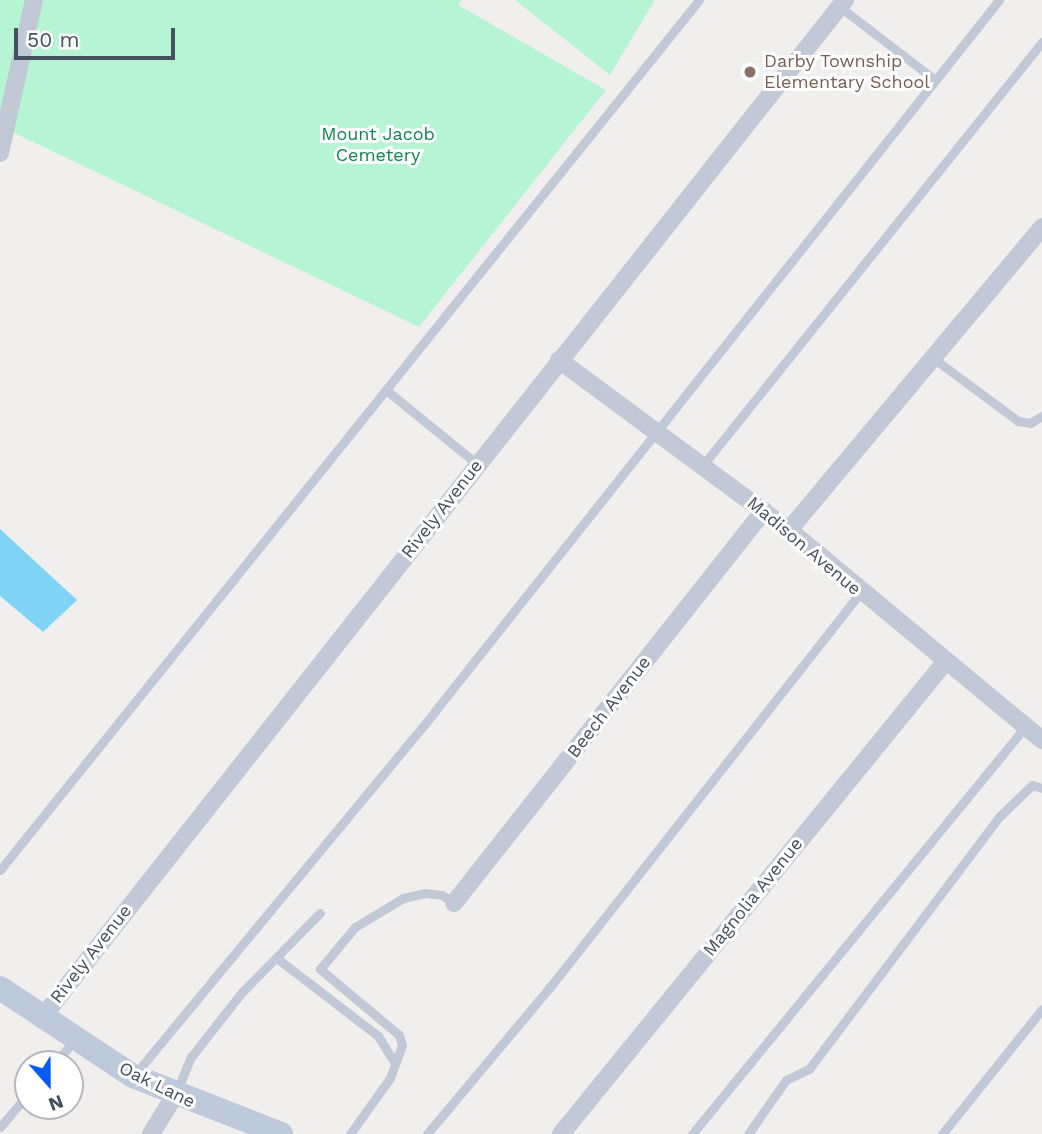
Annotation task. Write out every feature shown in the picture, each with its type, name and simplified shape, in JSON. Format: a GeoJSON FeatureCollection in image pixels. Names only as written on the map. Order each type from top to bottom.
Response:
{"type":"FeatureCollection","features":[{"type":"Feature","properties":{"kind":"main road","name":"Oak Lane"},"geometry":{"type":"LineString","coordinates":[[0,988],[41,1019],[133,1076],[175,1095],[281,1134]]}},
{"type":"Feature","properties":{"kind":"street"},"geometry":{"type":"LineString","coordinates":[[0,153],[34,0]]}},
{"type":"Feature","properties":{"kind":"street","name":"Rively Avenue"},"geometry":{"type":"LineString","coordinates":[[41,1019],[842,3]]}},
{"type":"Feature","properties":{"kind":"street"},"geometry":{"type":"LineString","coordinates":[[789,530],[1042,227]]}},
{"type":"Feature","properties":{"kind":"street","name":"Madison Avenue"},"geometry":{"type":"LineString","coordinates":[[559,360],[789,530],[860,593],[1042,740]]}},
{"type":"Feature","properties":{"kind":"street","name":"Beech Avenue"},"geometry":{"type":"LineString","coordinates":[[454,903],[764,511]]}},
{"type":"Feature","properties":{"kind":"street","name":"Magnolia Avenue"},"geometry":{"type":"LineString","coordinates":[[561,1134],[946,661]]}},
{"type":"Feature","properties":{"kind":"street"},"geometry":{"type":"LineString","coordinates":[[151,1134],[175,1095]]}},
{"type":"Feature","properties":{"kind":"lane"},"geometry":{"type":"LineString","coordinates":[[0,870],[699,0]]}},
{"type":"Feature","properties":{"kind":"lane"},"geometry":{"type":"LineString","coordinates":[[133,1076],[426,722],[999,0]]}},
{"type":"Feature","properties":{"kind":"lane"},"geometry":{"type":"LineString","coordinates":[[842,3],[935,80]]}},
{"type":"Feature","properties":{"kind":"lane"},"geometry":{"type":"LineString","coordinates":[[703,465],[1042,42]]}},
{"type":"Feature","properties":{"kind":"lane"},"geometry":{"type":"LineString","coordinates":[[933,358],[1018,421],[1030,424],[1042,416]]}},
{"type":"Feature","properties":{"kind":"lane"},"geometry":{"type":"LineString","coordinates":[[386,390],[477,464]]}},
{"type":"Feature","properties":{"kind":"lane"},"geometry":{"type":"LineString","coordinates":[[427,1134],[550,987],[860,593]]}},
{"type":"Feature","properties":{"kind":"lane"},"geometry":{"type":"LineString","coordinates":[[692,1134],[1025,727]]}},
{"type":"Feature","properties":{"kind":"lane"},"geometry":{"type":"LineString","coordinates":[[748,1134],[786,1080],[809,1069],[999,817],[1032,785],[1042,788]]}},
{"type":"Feature","properties":{"kind":"lane"},"geometry":{"type":"LineString","coordinates":[[349,1134],[395,1065],[402,1045],[399,1035],[320,969],[355,927],[403,898],[424,893],[454,903]]}},
{"type":"Feature","properties":{"kind":"lane"},"geometry":{"type":"LineString","coordinates":[[175,1095],[191,1057],[242,992],[320,913]]}},
{"type":"Feature","properties":{"kind":"lane"},"geometry":{"type":"LineString","coordinates":[[278,958],[378,1036],[395,1065]]}},
{"type":"Feature","properties":{"kind":"lane"},"geometry":{"type":"LineString","coordinates":[[942,1134],[1042,1009]]}},
{"type":"Feature","properties":{"kind":"lane"},"geometry":{"type":"LineString","coordinates":[[66,1050],[75,1040]]}},
{"type":"Feature","properties":{"kind":"lane"},"geometry":{"type":"LineString","coordinates":[[0,1127],[14,1110]]}},
{"type":"Feature","properties":{"kind":"green space","name":"Mount Jacob Cemetery"},"geometry":{"type":"Polygon","coordinates":[[[0,0],[462,0],[458,5],[606,90],[419,327],[0,126],[0,0]]]}},
{"type":"Feature","properties":{"kind":"green space"},"geometry":{"type":"Polygon","coordinates":[[[515,0],[655,0],[610,75],[515,0]]]}},
{"type":"Feature","properties":{"kind":"water"},"geometry":{"type":"Polygon","coordinates":[[[0,529],[77,600],[43,632],[0,596],[0,529]]]}},
{"type":"Feature","properties":{"kind":"place","name":"Darby Township Elementary School"},"geometry":{"type":"Point","coordinates":[750,72]}}]}
